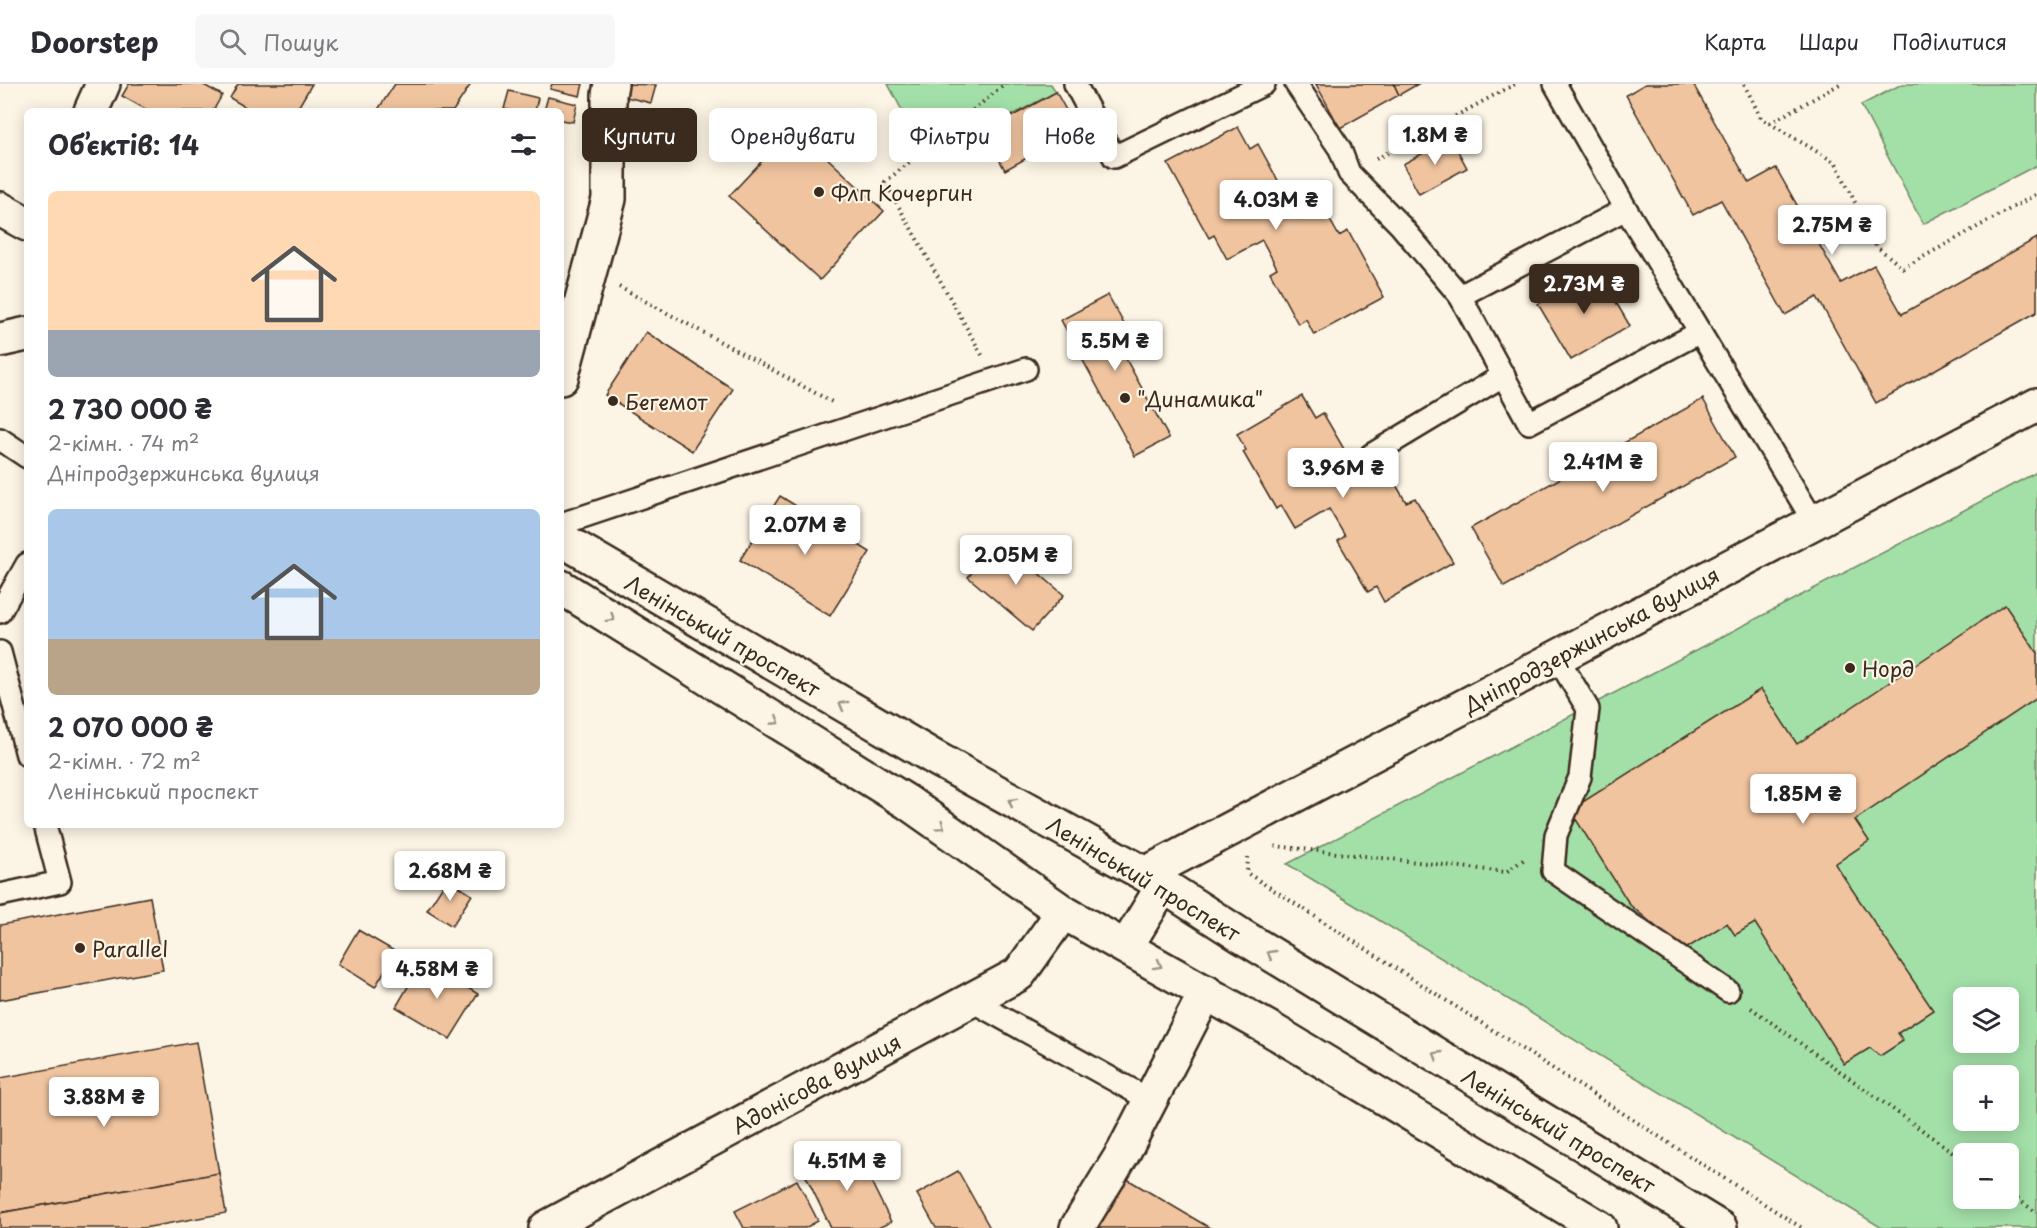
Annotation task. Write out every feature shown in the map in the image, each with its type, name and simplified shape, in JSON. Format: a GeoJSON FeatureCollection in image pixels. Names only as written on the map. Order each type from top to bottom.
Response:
{"type":"FeatureCollection","features":[{"type":"Feature","properties":{"kind":"main road"},"geometry":{"type":"LineString","coordinates":[[92,108],[103,84]]}},
{"type":"Feature","properties":{"kind":"main road"},"geometry":{"type":"LineString","coordinates":[[564,367],[609,199],[609,95],[611,84]]}},
{"type":"Feature","properties":{"kind":"main road"},"geometry":{"type":"LineString","coordinates":[[0,209],[24,222]]}},
{"type":"Feature","properties":{"kind":"main road"},"geometry":{"type":"LineString","coordinates":[[0,340],[24,335]]}},
{"type":"Feature","properties":{"kind":"main road","name":"Дніпродзержинська вулиця"},"geometry":{"type":"LineString","coordinates":[[1154,880],[1233,828],[2037,405]]}},
{"type":"Feature","properties":{"kind":"main road","name":"Ленінський проспект"},"geometry":{"type":"LineString","coordinates":[[564,541],[935,758],[1154,880],[1240,935],[1720,1228]]}},
{"type":"Feature","properties":{"kind":"main road","name":"Ленінський проспект"},"geometry":{"type":"LineString","coordinates":[[564,589],[907,802],[1063,912],[1206,992],[1600,1228]]}},
{"type":"Feature","properties":{"kind":"main road"},"geometry":{"type":"LineString","coordinates":[[1126,947],[1154,880]]}},
{"type":"Feature","properties":{"kind":"main road","name":"Адонісова вулиця"},"geometry":{"type":"LineString","coordinates":[[546,1228],[1019,974],[1063,912]]}},
{"type":"Feature","properties":{"kind":"main road"},"geometry":{"type":"LineString","coordinates":[[1077,1228],[1123,1153],[1206,992]]}},
{"type":"Feature","properties":{"kind":"lane"},"geometry":{"type":"LineString","coordinates":[[1076,84],[1114,157],[1264,84]]}},
{"type":"Feature","properties":{"kind":"lane"},"geometry":{"type":"LineString","coordinates":[[1296,84],[1340,149],[1349,173],[1401,226],[1460,296],[1529,423],[1700,332]]}},
{"type":"Feature","properties":{"kind":"lane"},"geometry":{"type":"LineString","coordinates":[[1555,84],[1626,209],[1814,522]]}},
{"type":"Feature","properties":{"kind":"lane"},"geometry":{"type":"LineString","coordinates":[[1460,296],[1626,209]]}},
{"type":"Feature","properties":{"kind":"lane"},"geometry":{"type":"LineString","coordinates":[[564,523],[1026,369]]}},
{"type":"Feature","properties":{"kind":"lane"},"geometry":{"type":"LineString","coordinates":[[1371,455],[1504,375]]}},
{"type":"Feature","properties":{"kind":"lane"},"geometry":{"type":"LineString","coordinates":[[0,439],[24,455]]}},
{"type":"Feature","properties":{"kind":"lane"},"geometry":{"type":"LineString","coordinates":[[0,612],[24,569]]}},
{"type":"Feature","properties":{"kind":"lane"},"geometry":{"type":"LineString","coordinates":[[0,652],[24,744]]}},
{"type":"Feature","properties":{"kind":"lane"},"geometry":{"type":"LineString","coordinates":[[1557,657],[1588,709],[1580,777],[1556,835],[1552,872],[1728,992]]}},
{"type":"Feature","properties":{"kind":"lane"},"geometry":{"type":"LineString","coordinates":[[0,895],[60,882],[46,828]]}},
{"type":"Feature","properties":{"kind":"lane"},"geometry":{"type":"LineString","coordinates":[[970,1000],[1150,1100]]}},
{"type":"Feature","properties":{"kind":"path"},"geometry":{"type":"LineString","coordinates":[[996,379],[885,182],[1005,84]]}},
{"type":"Feature","properties":{"kind":"path"},"geometry":{"type":"LineString","coordinates":[[1349,173],[1515,84]]}},
{"type":"Feature","properties":{"kind":"path"},"geometry":{"type":"LineString","coordinates":[[1744,84],[1761,118],[1836,163],[1876,246],[1903,268],[2037,194]]}},
{"type":"Feature","properties":{"kind":"path"},"geometry":{"type":"LineString","coordinates":[[1769,123],[1840,84]]}},
{"type":"Feature","properties":{"kind":"path"},"geometry":{"type":"LineString","coordinates":[[590,271],[867,422]]}},
{"type":"Feature","properties":{"kind":"path"},"geometry":{"type":"LineString","coordinates":[[1233,828],[1271,846],[1506,872],[1556,835]]}},
{"type":"Feature","properties":{"kind":"path"},"geometry":{"type":"LineString","coordinates":[[1233,828],[1249,858],[1247,873],[1802,1228]]}},
{"type":"Feature","properties":{"kind":"path"},"geometry":{"type":"LineString","coordinates":[[1728,992],[1953,1152]]}},
{"type":"Feature","properties":{"kind":"path"},"geometry":{"type":"LineString","coordinates":[[2019,1200],[2037,1213]]}},
{"type":"Feature","properties":{"kind":"green space"},"geometry":{"type":"Polygon","coordinates":[[[888,84],[1051,84],[1056,92],[1011,116],[1011,108],[901,108],[888,84]]]}},
{"type":"Feature","properties":{"kind":"green space"},"geometry":{"type":"Polygon","coordinates":[[[1902,84],[2037,84],[2037,165],[1923,224],[1861,105],[1902,84]]]}},
{"type":"Feature","properties":{"kind":"green space","name":"Норд"},"geometry":{"type":"Polygon","coordinates":[[[2037,472],[2037,1228],[1882,1228],[1287,864],[2037,472]]]}},
{"type":"Feature","properties":{"kind":"building"},"geometry":{"type":"Polygon","coordinates":[[[129,84],[202,84],[222,95],[215,108],[144,108],[122,96],[129,84]]]}},
{"type":"Feature","properties":{"kind":"building"},"geometry":{"type":"Polygon","coordinates":[[[238,84],[312,84],[298,108],[247,108],[230,98],[238,84]]]}},
{"type":"Feature","properties":{"kind":"building"},"geometry":{"type":"Polygon","coordinates":[[[395,84],[471,84],[455,108],[379,108],[395,84]]]}},
{"type":"Feature","properties":{"kind":"building"},"geometry":{"type":"Polygon","coordinates":[[[552,84],[583,84],[580,96],[550,89],[552,84]]]}},
{"type":"Feature","properties":{"kind":"building"},"geometry":{"type":"Polygon","coordinates":[[[625,84],[656,85],[651,103],[622,96],[625,84]]]}},
{"type":"Feature","properties":{"kind":"building"},"geometry":{"type":"Polygon","coordinates":[[[1316,84],[1394,84],[1399,95],[1340,128],[1316,84]]]}},
{"type":"Feature","properties":{"kind":"building"},"geometry":{"type":"Polygon","coordinates":[[[1394,84],[1418,84],[1399,95],[1394,84]]]}},
{"type":"Feature","properties":{"kind":"building"},"geometry":{"type":"Polygon","coordinates":[[[1645,84],[1693,84],[1749,183],[1776,168],[1841,283],[1874,265],[1902,314],[2037,238],[2037,312],[1876,403],[1817,297],[1785,315],[1721,200],[1693,215],[1626,95],[1645,84]]]}},
{"type":"Feature","properties":{"kind":"building"},"geometry":{"type":"Polygon","coordinates":[[[509,91],[538,98],[536,108],[504,108],[509,91]]]}},
{"type":"Feature","properties":{"kind":"building"},"geometry":{"type":"Polygon","coordinates":[[[1056,92],[1065,108],[1027,108],[1056,92]]]}},
{"type":"Feature","properties":{"kind":"building"},"geometry":{"type":"Polygon","coordinates":[[[548,97],[577,104],[573,122],[564,120],[564,108],[545,108],[548,97]]]}},
{"type":"Feature","properties":{"kind":"building"},"geometry":{"type":"Polygon","coordinates":[[[1023,110],[1023,160],[1005,170],[1001,162],[1011,162],[1011,117],[1023,110]]]}},
{"type":"Feature","properties":{"kind":"building"},"geometry":{"type":"Polygon","coordinates":[[[1238,127],[1250,149],[1258,144],[1299,219],[1322,206],[1339,236],[1348,231],[1384,297],[1314,335],[1306,319],[1298,324],[1270,272],[1277,268],[1262,240],[1227,259],[1214,235],[1209,238],[1168,164],[1238,127]]]}},
{"type":"Feature","properties":{"kind":"building"},"geometry":{"type":"Polygon","coordinates":[[[1451,138],[1467,168],[1419,194],[1403,164],[1451,138]]]}},
{"type":"Feature","properties":{"kind":"building"},"geometry":{"type":"Polygon","coordinates":[[[761,162],[832,162],[884,211],[820,280],[729,196],[761,162]]]}},
{"type":"Feature","properties":{"kind":"building"},"geometry":{"type":"Polygon","coordinates":[[[1597,270],[1630,326],[1571,360],[1538,304],[1597,270]]]}},
{"type":"Feature","properties":{"kind":"building","name":"\"Динамика\""},"geometry":{"type":"Polygon","coordinates":[[[1108,295],[1139,351],[1126,359],[1169,438],[1135,456],[1061,320],[1108,295]]]}},
{"type":"Feature","properties":{"kind":"building"},"geometry":{"type":"Polygon","coordinates":[[[646,332],[733,389],[692,451],[605,395],[646,332]]]}},
{"type":"Feature","properties":{"kind":"building"},"geometry":{"type":"Polygon","coordinates":[[[1302,396],[1315,418],[1323,413],[1366,487],[1389,473],[1406,502],[1415,498],[1453,562],[1384,602],[1376,587],[1368,592],[1338,541],[1345,536],[1329,509],[1295,529],[1281,505],[1276,509],[1243,452],[1246,450],[1237,434],[1302,396]]]}},
{"type":"Feature","properties":{"kind":"building"},"geometry":{"type":"Polygon","coordinates":[[[1703,399],[1735,457],[1504,587],[1471,528],[1703,399]]]}},
{"type":"Feature","properties":{"kind":"building"},"geometry":{"type":"Polygon","coordinates":[[[780,496],[870,552],[830,616],[740,560],[780,496]]]}},
{"type":"Feature","properties":{"kind":"building"},"geometry":{"type":"Polygon","coordinates":[[[1000,540],[1064,595],[1032,631],[968,577],[1000,540]]]}},
{"type":"Feature","properties":{"kind":"building"},"geometry":{"type":"Polygon","coordinates":[[[2005,605],[2037,653],[2037,698],[1855,820],[1869,841],[1835,864],[1933,1010],[1898,1033],[1903,1041],[1880,1056],[1870,1048],[1844,1064],[1755,923],[1735,935],[1727,923],[1684,950],[1630,905],[1570,810],[1761,689],[1797,744],[2005,605]]]}},
{"type":"Feature","properties":{"kind":"building"},"geometry":{"type":"Polygon","coordinates":[[[447,879],[472,895],[452,926],[427,910],[447,879]]]}},
{"type":"Feature","properties":{"kind":"building","name":"Parallel"},"geometry":{"type":"Polygon","coordinates":[[[150,897],[163,970],[0,1000],[0,925],[150,897]]]}},
{"type":"Feature","properties":{"kind":"building"},"geometry":{"type":"Polygon","coordinates":[[[358,930],[396,952],[375,987],[338,964],[358,930]]]}},
{"type":"Feature","properties":{"kind":"building"},"geometry":{"type":"Polygon","coordinates":[[[423,961],[478,994],[450,1039],[396,1007],[423,961]]]}},
{"type":"Feature","properties":{"kind":"building"},"geometry":{"type":"Polygon","coordinates":[[[196,1042],[219,1173],[0,1213],[0,1078],[196,1042]]]}},
{"type":"Feature","properties":{"kind":"building"},"geometry":{"type":"Polygon","coordinates":[[[853,1145],[891,1222],[878,1228],[831,1228],[803,1170],[853,1145]]]}},
{"type":"Feature","properties":{"kind":"building"},"geometry":{"type":"Polygon","coordinates":[[[958,1171],[990,1228],[936,1228],[917,1194],[958,1171]]]}},
{"type":"Feature","properties":{"kind":"building"},"geometry":{"type":"Polygon","coordinates":[[[219,1173],[226,1213],[144,1228],[0,1228],[0,1213],[219,1173]]]}},
{"type":"Feature","properties":{"kind":"building"},"geometry":{"type":"Polygon","coordinates":[[[1127,1179],[1210,1228],[1098,1228],[1127,1179]]]}},
{"type":"Feature","properties":{"kind":"building"},"geometry":{"type":"Polygon","coordinates":[[[797,1180],[818,1221],[805,1228],[744,1228],[735,1211],[797,1180]]]}},
{"type":"Feature","properties":{"kind":"place","name":"Флп Кочергин"},"geometry":{"type":"Point","coordinates":[819,192]}},
{"type":"Feature","properties":{"kind":"place","name":"\"Динамика\""},"geometry":{"type":"Point","coordinates":[1125,398]}},
{"type":"Feature","properties":{"kind":"place","name":"Бегемот"},"geometry":{"type":"Point","coordinates":[613,401]}},
{"type":"Feature","properties":{"kind":"place","name":"Норд"},"geometry":{"type":"Point","coordinates":[1850,668]}},
{"type":"Feature","properties":{"kind":"place","name":"Parallel"},"geometry":{"type":"Point","coordinates":[80,948]}}]}
